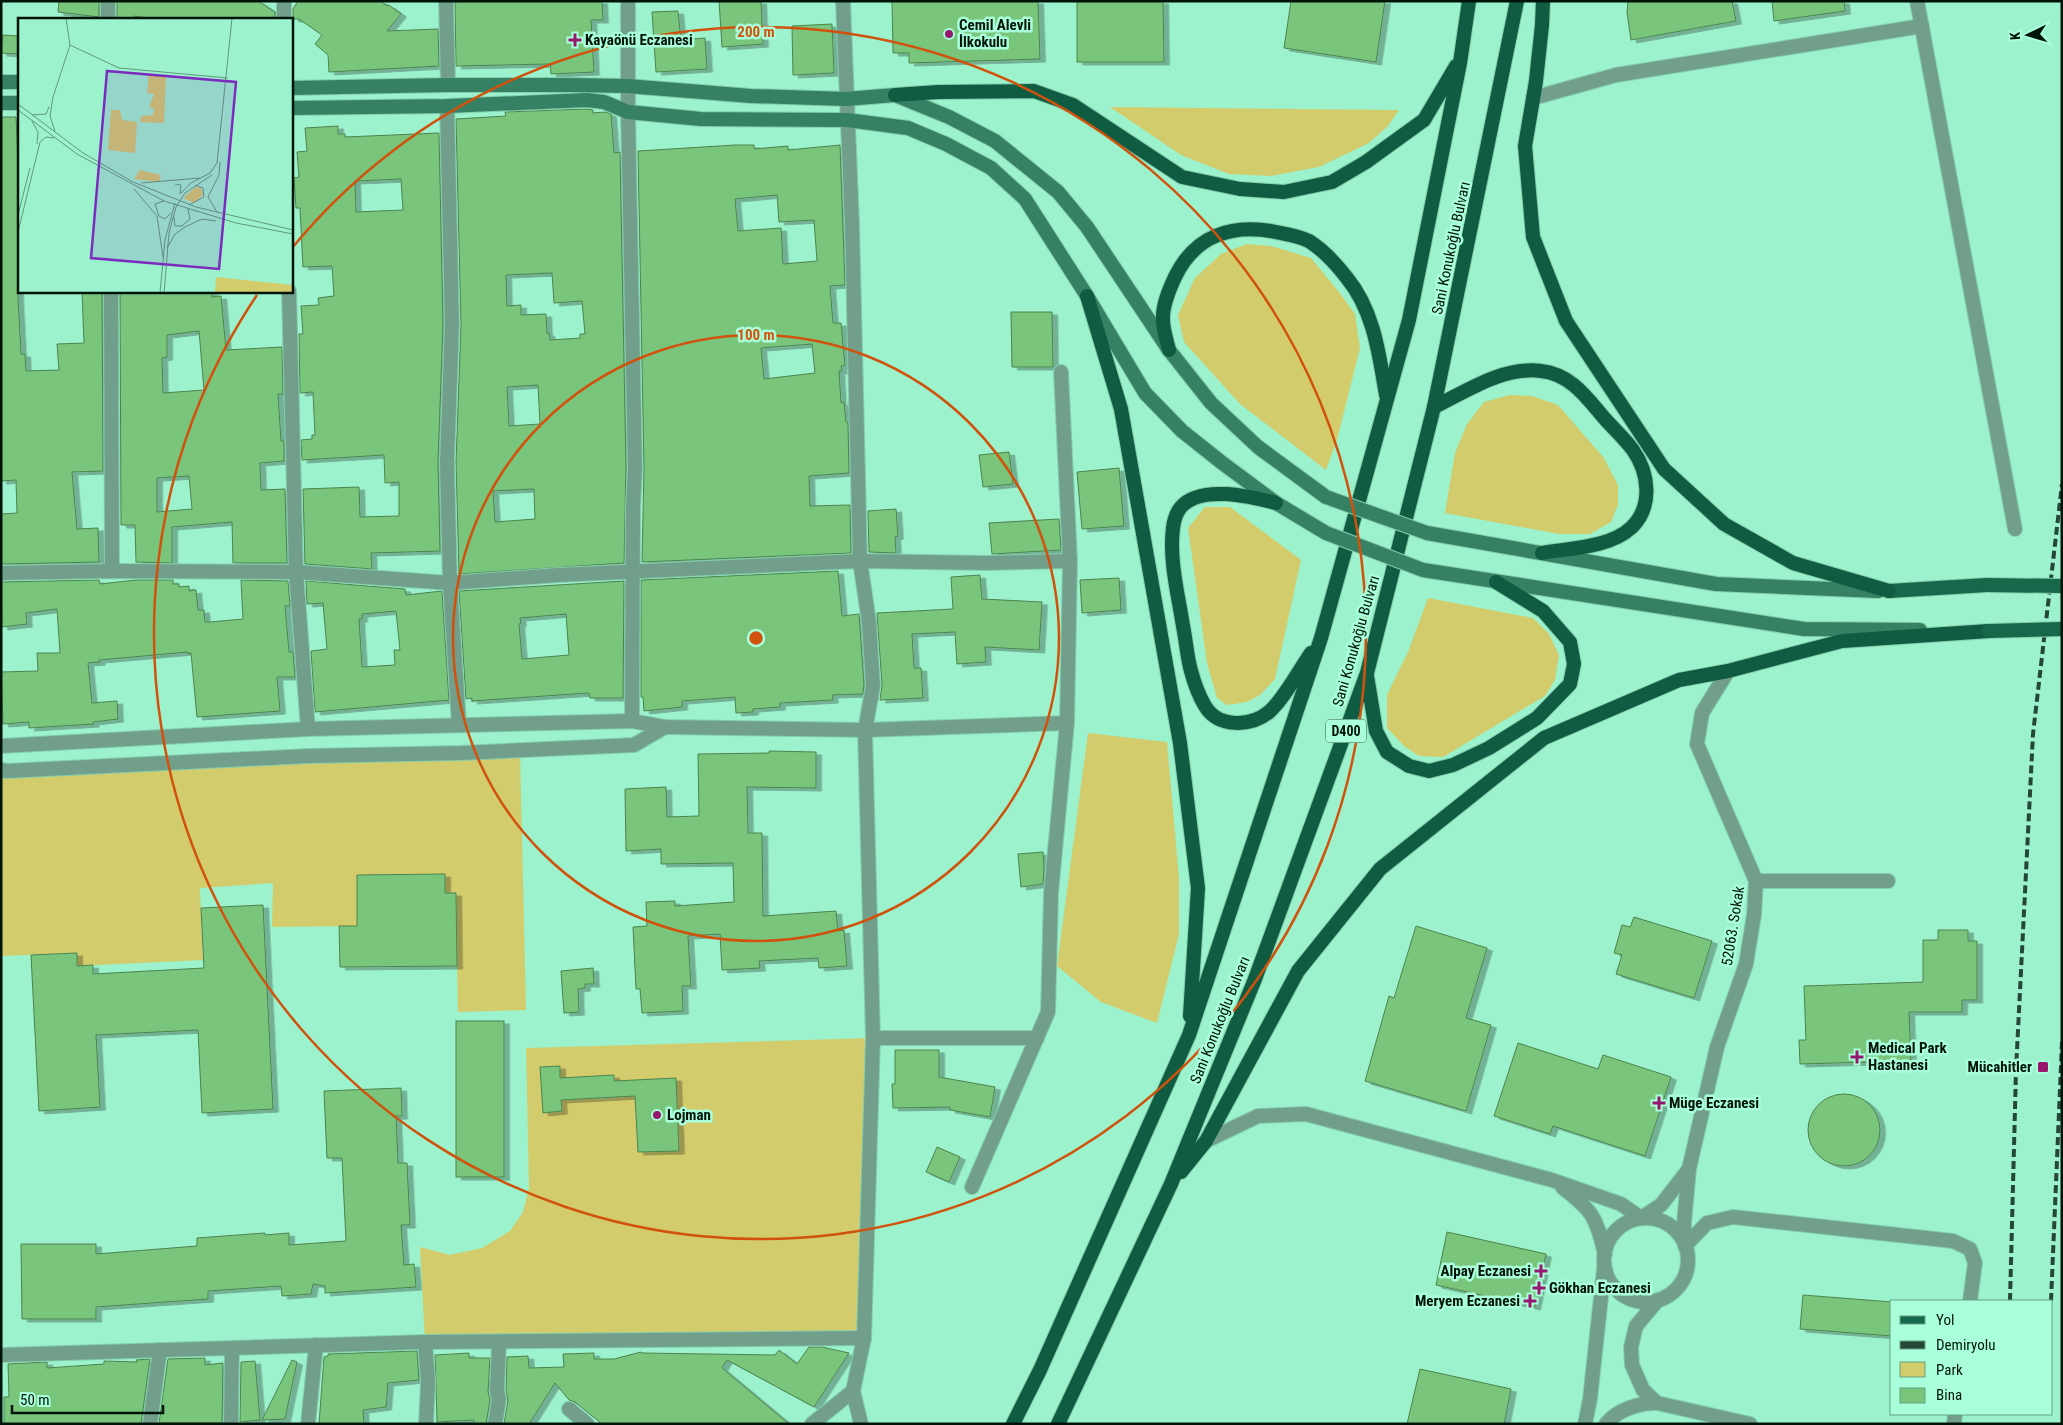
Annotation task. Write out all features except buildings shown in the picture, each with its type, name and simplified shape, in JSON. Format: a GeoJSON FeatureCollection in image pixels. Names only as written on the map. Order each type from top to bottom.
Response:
{"type":"FeatureCollection","features":[{"type":"Feature","properties":{"kind":"highway","name":"Sani Konukoğlu Bulvarı"},"geometry":{"type":"LineString","coordinates":[[1013,1424],[1040,1370],[1189,1035],[1321,638],[1409,320],[1462,56],[1469,1]]}},
{"type":"Feature","properties":{"kind":"highway","name":"Sani Konukoğlu Bulvarı"},"geometry":{"type":"LineString","coordinates":[[1058,1424],[1170,1184],[1256,979],[1367,673],[1434,407],[1517,1]]}},
{"type":"Feature","properties":{"kind":"highway"},"geometry":{"type":"LineString","coordinates":[[1542,1],[1542,25],[1525,146],[1533,238],[1566,321],[1632,424],[1664,469],[1724,524],[1793,563],[1889,591]]}},
{"type":"Feature","properties":{"kind":"highway"},"geometry":{"type":"LineString","coordinates":[[895,96],[938,92],[1034,91],[1074,106],[1182,177],[1240,189],[1284,192],[1332,182],[1366,162],[1424,120],[1462,56]]}},
{"type":"Feature","properties":{"kind":"highway"},"geometry":{"type":"LineString","coordinates":[[1169,350],[1163,320],[1168,292],[1178,270],[1190,254],[1217,234],[1233,230],[1250,228],[1291,235],[1309,241],[1324,253],[1348,278],[1360,298],[1374,332],[1387,399]]}},
{"type":"Feature","properties":{"kind":"highway"},"geometry":{"type":"LineString","coordinates":[[1087,296],[1121,409],[1180,743],[1198,888],[1189,1035]]}},
{"type":"Feature","properties":{"kind":"highway"},"geometry":{"type":"LineString","coordinates":[[1434,407],[1503,374],[1519,371],[1541,371],[1560,375],[1576,386],[1634,451],[1643,470],[1647,491],[1643,511],[1632,526],[1619,536],[1600,542],[1542,553]]}},
{"type":"Feature","properties":{"kind":"highway"},"geometry":{"type":"LineString","coordinates":[[1276,503],[1242,495],[1216,494],[1199,497],[1183,505],[1176,516],[1173,530],[1175,572],[1191,670],[1206,707],[1218,718],[1230,723],[1248,722],[1268,712],[1288,688],[1321,638]]}},
{"type":"Feature","properties":{"kind":"highway"},"geometry":{"type":"LineString","coordinates":[[1367,673],[1376,731],[1387,752],[1408,766],[1429,772],[1453,765],[1489,748],[1536,718],[1570,684],[1574,664],[1570,642],[1543,611],[1496,582]]}},
{"type":"Feature","properties":{"kind":"highway"},"geometry":{"type":"LineString","coordinates":[[1170,1184],[1206,1141],[1298,971],[1380,869],[1544,738],[1679,680],[1728,671],[1842,641],[1989,631]]}},
{"type":"Feature","properties":{"kind":"main road"},"geometry":{"type":"LineString","coordinates":[[1,82],[18,82]]}},
{"type":"Feature","properties":{"kind":"main road"},"geometry":{"type":"LineString","coordinates":[[292,88],[448,85],[627,86],[750,96],[846,99],[895,96],[949,117],[995,141],[1058,192],[1087,227],[1169,350],[1211,403],[1251,441],[1326,497],[1427,534],[1716,584],[1889,591],[1987,585],[2062,586]]}},
{"type":"Feature","properties":{"kind":"main road"},"geometry":{"type":"LineString","coordinates":[[292,108],[448,106],[587,100],[604,102],[628,112],[701,120],[847,120],[908,128],[946,144],[990,168],[1025,199],[1145,392],[1182,431],[1276,503],[1326,533],[1423,570],[1804,629],[1989,631],[2062,629]]}},
{"type":"Feature","properties":{"kind":"main road"},"geometry":{"type":"LineString","coordinates":[[1,103],[18,104]]}},
{"type":"Feature","properties":{"kind":"street"},"geometry":{"type":"LineString","coordinates":[[108,1],[108,18]]}},
{"type":"Feature","properties":{"kind":"street"},"geometry":{"type":"LineString","coordinates":[[284,1],[284,18]]}},
{"type":"Feature","properties":{"kind":"street"},"geometry":{"type":"LineString","coordinates":[[446,1],[448,85]]}},
{"type":"Feature","properties":{"kind":"street"},"geometry":{"type":"LineString","coordinates":[[628,1],[627,86],[635,459],[632,721]]}},
{"type":"Feature","properties":{"kind":"street"},"geometry":{"type":"LineString","coordinates":[[843,1],[852,224],[860,561],[869,622],[873,686],[865,730],[873,1038],[864,1338],[853,1391],[861,1424]]}},
{"type":"Feature","properties":{"kind":"street"},"geometry":{"type":"LineString","coordinates":[[1917,1],[2015,529]]}},
{"type":"Feature","properties":{"kind":"street"},"geometry":{"type":"LineString","coordinates":[[1533,98],[1616,74],[1922,26]]}},
{"type":"Feature","properties":{"kind":"street"},"geometry":{"type":"LineString","coordinates":[[448,106],[452,324],[447,462],[450,583],[459,725]]}},
{"type":"Feature","properties":{"kind":"street"},"geometry":{"type":"LineString","coordinates":[[111,292],[112,571]]}},
{"type":"Feature","properties":{"kind":"street"},"geometry":{"type":"LineString","coordinates":[[289,292],[296,572],[308,729]]}},
{"type":"Feature","properties":{"kind":"street"},"geometry":{"type":"LineString","coordinates":[[972,1187],[1048,1012],[1051,893],[1067,723],[1070,561],[1061,372]]}},
{"type":"Feature","properties":{"kind":"street"},"geometry":{"type":"LineString","coordinates":[[1,573],[112,571],[296,572],[450,583],[558,575],[860,561],[986,563],[1070,561]]}},
{"type":"Feature","properties":{"kind":"street","name":"52063. Sokak"},"geometry":{"type":"LineString","coordinates":[[1685,1246],[1684,1223],[1689,1169],[1717,1047],[1746,964],[1754,915],[1756,881],[1697,744],[1702,713],[1728,671]]}},
{"type":"Feature","properties":{"kind":"street"},"geometry":{"type":"LineString","coordinates":[[1,746],[308,729],[632,721],[665,727],[865,730],[1067,723]]}},
{"type":"Feature","properties":{"kind":"street"},"geometry":{"type":"LineString","coordinates":[[3,774],[298,757],[461,753],[634,745],[665,727]]}},
{"type":"Feature","properties":{"kind":"street"},"geometry":{"type":"LineString","coordinates":[[1756,881],[1888,881]]}},
{"type":"Feature","properties":{"kind":"street"},"geometry":{"type":"LineString","coordinates":[[873,1038],[1037,1038]]}},
{"type":"Feature","properties":{"kind":"street"},"geometry":{"type":"LineString","coordinates":[[1206,1141],[1258,1116],[1306,1114],[1552,1180],[1621,1204],[1641,1218],[1655,1219],[1668,1224],[1678,1234],[1685,1246],[1688,1259],[1686,1273],[1679,1285],[1669,1295],[1657,1301],[1643,1302],[1630,1299],[1618,1292],[1609,1281],[1604,1268]]}},
{"type":"Feature","properties":{"kind":"street"},"geometry":{"type":"LineString","coordinates":[[1585,1424],[1590,1399],[1605,1254],[1608,1241],[1616,1230],[1628,1222],[1641,1218],[1661,1205],[1689,1169]]}},
{"type":"Feature","properties":{"kind":"street"},"geometry":{"type":"LineString","coordinates":[[1552,1180],[1584,1204],[1598,1224],[1605,1254]]}},
{"type":"Feature","properties":{"kind":"street"},"geometry":{"type":"LineString","coordinates":[[1685,1246],[1707,1223],[1733,1217],[1953,1241],[1970,1249],[1974,1263],[1970,1300]]}},
{"type":"Feature","properties":{"kind":"street"},"geometry":{"type":"LineString","coordinates":[[1657,1301],[1636,1326],[1631,1347],[1632,1364],[1643,1390],[1657,1403]]}},
{"type":"Feature","properties":{"kind":"street"},"geometry":{"type":"LineString","coordinates":[[1,1355],[425,1342],[864,1338]]}},
{"type":"Feature","properties":{"kind":"street"},"geometry":{"type":"LineString","coordinates":[[425,1342],[428,1381],[426,1424]]}},
{"type":"Feature","properties":{"kind":"street"},"geometry":{"type":"LineString","coordinates":[[496,1424],[499,1399],[499,1342]]}},
{"type":"Feature","properties":{"kind":"street"},"geometry":{"type":"LineString","coordinates":[[308,1424],[316,1345]]}},
{"type":"Feature","properties":{"kind":"street"},"geometry":{"type":"LineString","coordinates":[[231,1424],[232,1348]]}},
{"type":"Feature","properties":{"kind":"street"},"geometry":{"type":"LineString","coordinates":[[150,1424],[160,1350]]}},
{"type":"Feature","properties":{"kind":"street"},"geometry":{"type":"LineString","coordinates":[[812,1424],[853,1391]]}},
{"type":"Feature","properties":{"kind":"street"},"geometry":{"type":"LineString","coordinates":[[1606,1424],[1622,1412],[1644,1403],[1657,1403],[1750,1424]]}},
{"type":"Feature","properties":{"kind":"street"},"geometry":{"type":"LineString","coordinates":[[569,1409],[587,1424]]}},
{"type":"Feature","properties":{"kind":"green space"},"geometry":{"type":"Polygon","coordinates":[[[1110,107],[1399,110],[1388,126],[1369,143],[1319,167],[1271,176],[1229,174],[1181,155],[1110,107]]]}},
{"type":"Feature","properties":{"kind":"green space"},"geometry":{"type":"Polygon","coordinates":[[[1247,244],[1271,246],[1311,258],[1355,314],[1360,348],[1337,440],[1326,470],[1240,404],[1184,342],[1178,315],[1195,278],[1221,254],[1247,244]]]}},
{"type":"Feature","properties":{"kind":"green space"},"geometry":{"type":"Polygon","coordinates":[[[1510,395],[1532,396],[1558,405],[1604,458],[1618,485],[1618,505],[1611,522],[1590,534],[1559,534],[1445,513],[1455,453],[1467,424],[1484,402],[1510,395]]]}},
{"type":"Feature","properties":{"kind":"green space"},"geometry":{"type":"Polygon","coordinates":[[[1205,507],[1230,507],[1301,560],[1275,679],[1260,695],[1247,702],[1227,705],[1217,698],[1207,663],[1188,528],[1205,507]]]}},
{"type":"Feature","properties":{"kind":"green space"},"geometry":{"type":"Polygon","coordinates":[[[1428,598],[1533,618],[1549,634],[1559,655],[1555,680],[1545,696],[1443,757],[1419,756],[1404,746],[1387,728],[1387,695],[1408,652],[1428,598]]]}},
{"type":"Feature","properties":{"kind":"green space"},"geometry":{"type":"Polygon","coordinates":[[[1088,733],[1167,742],[1179,878],[1179,934],[1157,1023],[1101,1002],[1057,966],[1088,733]]]}},
{"type":"Feature","properties":{"kind":"green space"},"geometry":{"type":"Polygon","coordinates":[[[520,750],[526,1010],[458,1012],[456,894],[445,893],[445,874],[357,875],[357,926],[272,927],[273,883],[200,888],[203,960],[77,966],[76,953],[1,956],[1,780],[7,771],[520,750]]]}},
{"type":"Feature","properties":{"kind":"green space"},"geometry":{"type":"Polygon","coordinates":[[[873,1038],[864,1338],[425,1342],[420,1247],[450,1255],[482,1248],[510,1231],[523,1212],[529,1188],[526,1048],[873,1038]],[[559,1066],[540,1067],[543,1113],[562,1111],[559,1066]],[[614,1076],[589,1077],[591,1099],[615,1098],[614,1076]],[[676,1078],[635,1080],[638,1152],[679,1150],[676,1078]]]}},
{"type":"Feature","properties":{"kind":"railway"},"geometry":{"type":"LineString","coordinates":[[2010,1300],[2016,1070],[2033,734],[2062,484]]}},
{"type":"Feature","properties":{"kind":"railway"},"geometry":{"type":"LineString","coordinates":[[2051,1300],[2062,1042]]}},
{"type":"Feature","properties":{"kind":"place","name":"Cemil Alevli İlkokulu"},"geometry":{"type":"Point","coordinates":[949,34]}},
{"type":"Feature","properties":{"kind":"place","name":"Kayaönü Eczanesi"},"geometry":{"type":"Point","coordinates":[575,40]}},
{"type":"Feature","properties":{"kind":"place","name":"Medical Park Hastanesi"},"geometry":{"type":"Point","coordinates":[1857,1057]}},
{"type":"Feature","properties":{"kind":"place","name":"Mücahitler"},"geometry":{"type":"Point","coordinates":[2043,1067]}},
{"type":"Feature","properties":{"kind":"place","name":"Müge Eczanesi"},"geometry":{"type":"Point","coordinates":[1659,1103]}},
{"type":"Feature","properties":{"kind":"place","name":"Lojman"},"geometry":{"type":"Point","coordinates":[657,1115]}},
{"type":"Feature","properties":{"kind":"place","name":"Alpay Eczanesi"},"geometry":{"type":"Point","coordinates":[1541,1271]}},
{"type":"Feature","properties":{"kind":"place","name":"Gökhan Eczanesi"},"geometry":{"type":"Point","coordinates":[1539,1288]}},
{"type":"Feature","properties":{"kind":"place","name":"Meryem Eczanesi"},"geometry":{"type":"Point","coordinates":[1530,1301]}}]}
